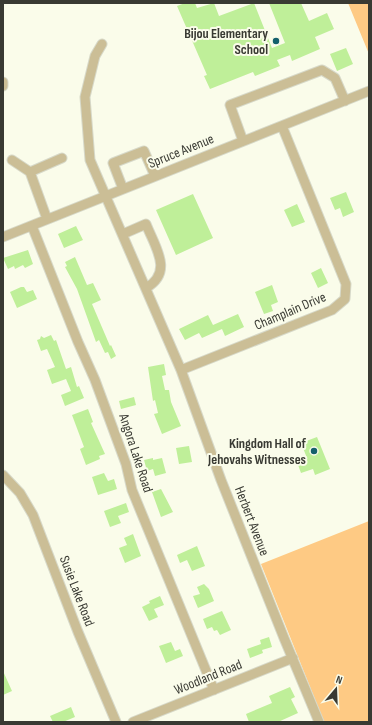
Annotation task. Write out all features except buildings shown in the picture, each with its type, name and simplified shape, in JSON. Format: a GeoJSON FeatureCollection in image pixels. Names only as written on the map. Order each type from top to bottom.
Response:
{"type":"FeatureCollection","features":[{"type":"Feature","properties":{"kind":"street","name":"Herbert Avenue"},"geometry":{"type":"LineString","coordinates":[[102,44],[95,56],[85,97],[90,160],[182,370],[222,480],[292,658],[319,722]]}},
{"type":"Feature","properties":{"kind":"street"},"geometry":{"type":"LineString","coordinates":[[243,141],[230,105],[322,70],[335,78],[345,100]]}},
{"type":"Feature","properties":{"kind":"street","name":"Spruce Avenue"},"geometry":{"type":"LineString","coordinates":[[3,237],[369,91]]}},
{"type":"Feature","properties":{"kind":"street","name":"Champlain Drive"},"geometry":{"type":"LineString","coordinates":[[182,370],[332,310],[345,299],[346,284],[282,126]]}},
{"type":"Feature","properties":{"kind":"street"},"geometry":{"type":"LineString","coordinates":[[123,189],[113,164],[144,151],[155,176]]}},
{"type":"Feature","properties":{"kind":"street"},"geometry":{"type":"LineString","coordinates":[[30,172],[62,158]]}},
{"type":"Feature","properties":{"kind":"street"},"geometry":{"type":"LineString","coordinates":[[12,160],[30,172],[47,219]]}},
{"type":"Feature","properties":{"kind":"street"},"geometry":{"type":"LineString","coordinates":[[123,234],[146,224],[162,264],[161,276],[156,283],[146,288]]}},
{"type":"Feature","properties":{"kind":"street","name":"Angora Lake Road"},"geometry":{"type":"LineString","coordinates":[[32,226],[78,342],[95,380],[126,464],[132,490],[214,690]]}},
{"type":"Feature","properties":{"kind":"street","name":"Susie Lake Road"},"geometry":{"type":"LineString","coordinates":[[3,475],[20,494],[32,515],[78,632],[116,722]]}},
{"type":"Feature","properties":{"kind":"street","name":"Woodland Road"},"geometry":{"type":"LineString","coordinates":[[133,722],[292,658]]}},
{"type":"Feature","properties":{"kind":"shaded area"},"geometry":{"type":"Polygon","coordinates":[[[348,3],[369,3],[369,54],[348,3]]]}},
{"type":"Feature","properties":{"kind":"shaded area"},"geometry":{"type":"Polygon","coordinates":[[[369,521],[369,722],[324,722],[261,564],[369,521]]]}},
{"type":"Feature","properties":{"kind":"place","name":"Bijou Elementary School"},"geometry":{"type":"Point","coordinates":[276,41]}},
{"type":"Feature","properties":{"kind":"place","name":"Kingdom Hall of Jehovahs Witnesses"},"geometry":{"type":"Point","coordinates":[314,451]}}]}
